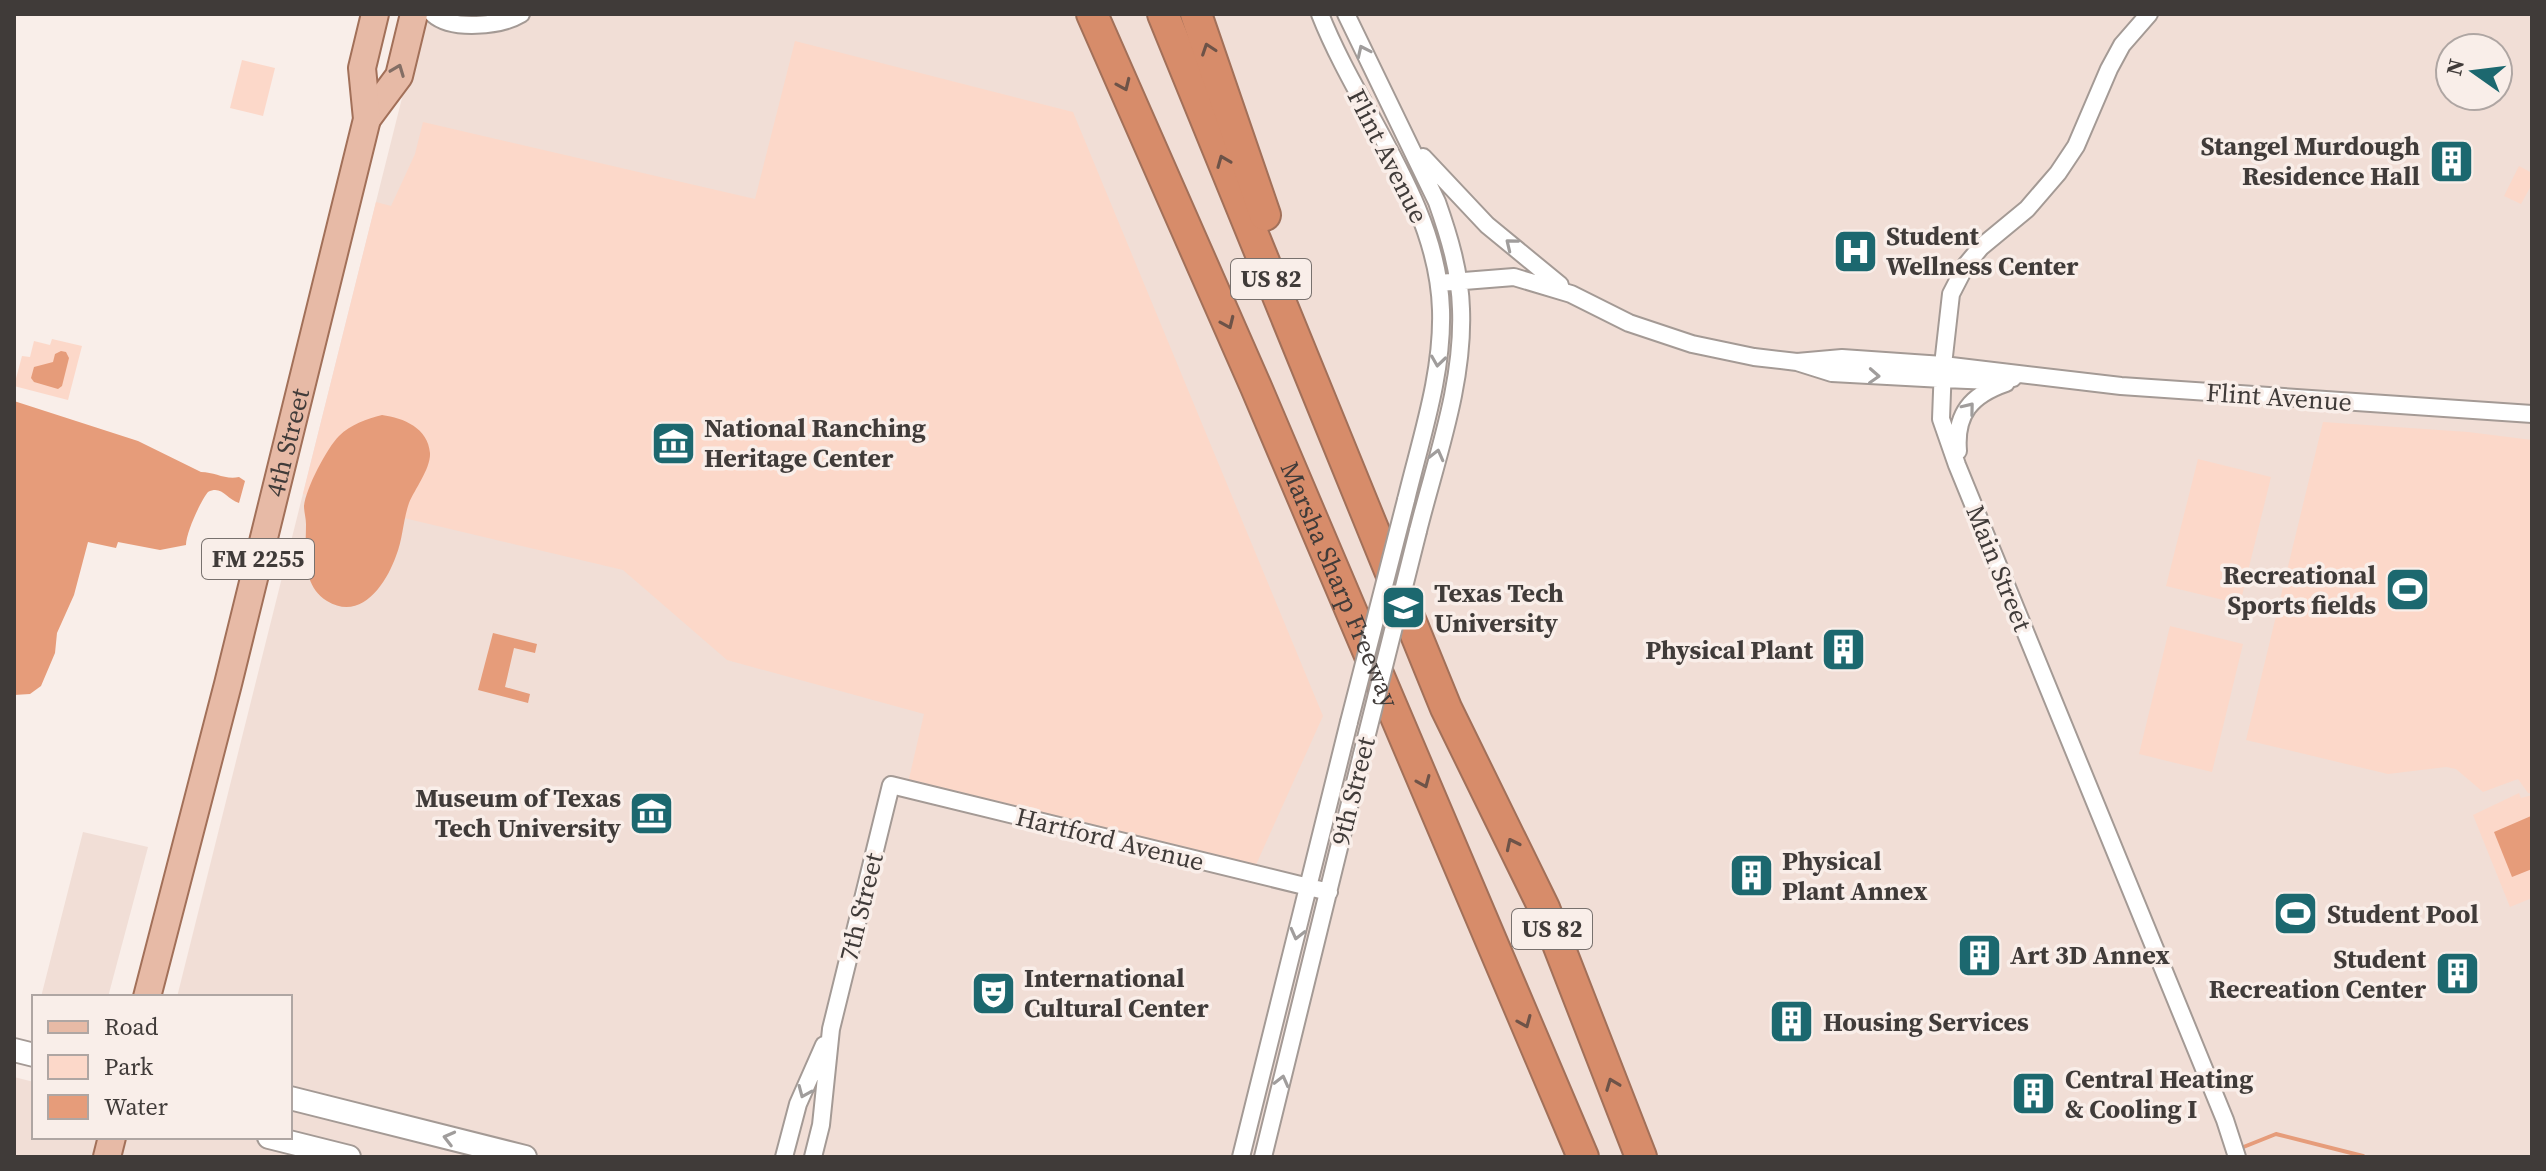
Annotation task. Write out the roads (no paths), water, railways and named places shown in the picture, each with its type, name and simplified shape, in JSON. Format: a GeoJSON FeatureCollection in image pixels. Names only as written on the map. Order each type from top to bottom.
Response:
{"type":"FeatureCollection","features":[{"type":"Feature","properties":{"kind":"highway","name":"Marsha Sharp Freeway"},"geometry":{"type":"LineString","coordinates":[[1092,14],[1256,387],[1583,1157]]}},
{"type":"Feature","properties":{"kind":"highway","name":"Marsha Sharp Freeway"},"geometry":{"type":"LineString","coordinates":[[1163,14],[1446,708],[1544,908],[1641,1157]]}},
{"type":"Feature","properties":{"kind":"highway"},"geometry":{"type":"LineString","coordinates":[[1196,14],[1309,344],[1375,507],[1379,545]]}},
{"type":"Feature","properties":{"kind":"main road","name":"4th Street"},"geometry":{"type":"LineString","coordinates":[[148,995],[367,119],[362,68],[375,14]]}},
{"type":"Feature","properties":{"kind":"main road","name":"4th Street"},"geometry":{"type":"LineString","coordinates":[[367,119],[399,76],[414,14]]}},
{"type":"Feature","properties":{"kind":"street"},"geometry":{"type":"LineString","coordinates":[[433,14],[467,25],[506,21],[521,14]]}},
{"type":"Feature","properties":{"kind":"street","name":"Flint Avenue"},"geometry":{"type":"LineString","coordinates":[[1320,14],[1352,85],[1414,200],[1430,242],[1439,283],[1514,277],[1571,294],[1629,323],[1692,344],[1797,362],[1832,373],[1943,372],[1993,381],[2027,377],[2121,386],[2532,412]]}},
{"type":"Feature","properties":{"kind":"street","name":"Flint Avenue"},"geometry":{"type":"LineString","coordinates":[[1346,14],[1437,202],[1459,282]]}},
{"type":"Feature","properties":{"kind":"street","name":"Main Street"},"geometry":{"type":"LineString","coordinates":[[2149,14],[2122,45],[2080,138],[2058,173],[2027,209],[1981,247],[1958,277],[1947,312],[1941,419],[2225,1120],[2237,1157]]}},
{"type":"Feature","properties":{"kind":"street","name":"Flint Avenue"},"geometry":{"type":"LineString","coordinates":[[1406,137],[1452,191],[1487,225],[1571,294]]}},
{"type":"Feature","properties":{"kind":"street","name":"9th Street"},"geometry":{"type":"LineString","coordinates":[[1263,1157],[1454,386],[1461,326],[1459,282]]}},
{"type":"Feature","properties":{"kind":"street","name":"9th Street"},"geometry":{"type":"LineString","coordinates":[[1241,1157],[1438,363],[1441,325],[1439,283]]}},
{"type":"Feature","properties":{"kind":"street"},"geometry":{"type":"LineString","coordinates":[[1960,472],[1957,427],[1968,407],[1994,387],[2027,377]]}},
{"type":"Feature","properties":{"kind":"street","name":"Hartford Avenue"},"geometry":{"type":"LineString","coordinates":[[891,785],[1329,892]]}},
{"type":"Feature","properties":{"kind":"street","name":"7th Street"},"geometry":{"type":"LineString","coordinates":[[813,1157],[821,1125],[831,1029],[891,785]]}},
{"type":"Feature","properties":{"kind":"street","name":"7th Street"},"geometry":{"type":"LineString","coordinates":[[784,1157],[798,1104],[831,1029]]}},
{"type":"Feature","properties":{"kind":"street"},"geometry":{"type":"LineString","coordinates":[[292,1099],[525,1157]]}},
{"type":"Feature","properties":{"kind":"street"},"geometry":{"type":"LineString","coordinates":[[277,1139],[349,1157]]}},
{"type":"Feature","properties":{"kind":"water"},"geometry":{"type":"Polygon","coordinates":[[[66,352],[69,358],[62,386],[58,389],[34,382],[31,378],[34,367],[53,362],[55,354],[66,352]]]}},
{"type":"Feature","properties":{"kind":"water"},"geometry":{"type":"Polygon","coordinates":[[[14,401],[138,441],[201,472],[239,477],[245,481],[239,503],[221,491],[208,492],[194,518],[186,545],[160,550],[118,542],[116,548],[88,542],[74,595],[57,633],[55,653],[41,686],[30,694],[14,695],[14,401]]]}},
{"type":"Feature","properties":{"kind":"water"},"geometry":{"type":"Polygon","coordinates":[[[382,415],[406,422],[420,431],[428,444],[430,459],[409,503],[398,550],[386,578],[361,603],[351,607],[339,606],[319,594],[309,576],[304,506],[318,469],[339,436],[354,425],[382,415]]]}},
{"type":"Feature","properties":{"kind":"water"},"geometry":{"type":"Polygon","coordinates":[[[493,633],[537,644],[535,653],[514,648],[505,687],[530,694],[528,703],[478,690],[493,633]]]}},
{"type":"Feature","properties":{"kind":"water"},"geometry":{"type":"Polygon","coordinates":[[[2531,816],[2532,869],[2512,877],[2494,832],[2531,816]]]}},
{"type":"Feature","properties":{"kind":"waterway"},"geometry":{"type":"LineString","coordinates":[[2241,1148],[2276,1134],[2363,1156]]}},
{"type":"Feature","properties":{"kind":"place","name":"Stangel Murdough Residence Hall"},"geometry":{"type":"Point","coordinates":[2451,161]}},
{"type":"Feature","properties":{"kind":"place","name":"Student Wellness Center"},"geometry":{"type":"Point","coordinates":[1855,251]}},
{"type":"Feature","properties":{"kind":"place","name":"National Ranching Heritage Center"},"geometry":{"type":"Point","coordinates":[673,443]}},
{"type":"Feature","properties":{"kind":"place","name":"Recreational Sports fields"},"geometry":{"type":"Point","coordinates":[2407,590]}},
{"type":"Feature","properties":{"kind":"place","name":"Texas Tech University"},"geometry":{"type":"Point","coordinates":[1403,608]}},
{"type":"Feature","properties":{"kind":"place","name":"Physical Plant"},"geometry":{"type":"Point","coordinates":[1844,650]}},
{"type":"Feature","properties":{"kind":"place","name":"Museum of Texas Tech University"},"geometry":{"type":"Point","coordinates":[652,813]}},
{"type":"Feature","properties":{"kind":"place","name":"Physical Plant Annex"},"geometry":{"type":"Point","coordinates":[1751,876]}},
{"type":"Feature","properties":{"kind":"place","name":"Student Pool"},"geometry":{"type":"Point","coordinates":[2296,914]}},
{"type":"Feature","properties":{"kind":"place","name":"Art 3D Annex"},"geometry":{"type":"Point","coordinates":[1979,955]}},
{"type":"Feature","properties":{"kind":"place","name":"Student Recreation Center"},"geometry":{"type":"Point","coordinates":[2457,974]}},
{"type":"Feature","properties":{"kind":"place","name":"International Cultural Center"},"geometry":{"type":"Point","coordinates":[993,993]}},
{"type":"Feature","properties":{"kind":"place","name":"Housing Services"},"geometry":{"type":"Point","coordinates":[1792,1022]}},
{"type":"Feature","properties":{"kind":"place","name":"Central Heating & Cooling I"},"geometry":{"type":"Point","coordinates":[2034,1094]}}]}
